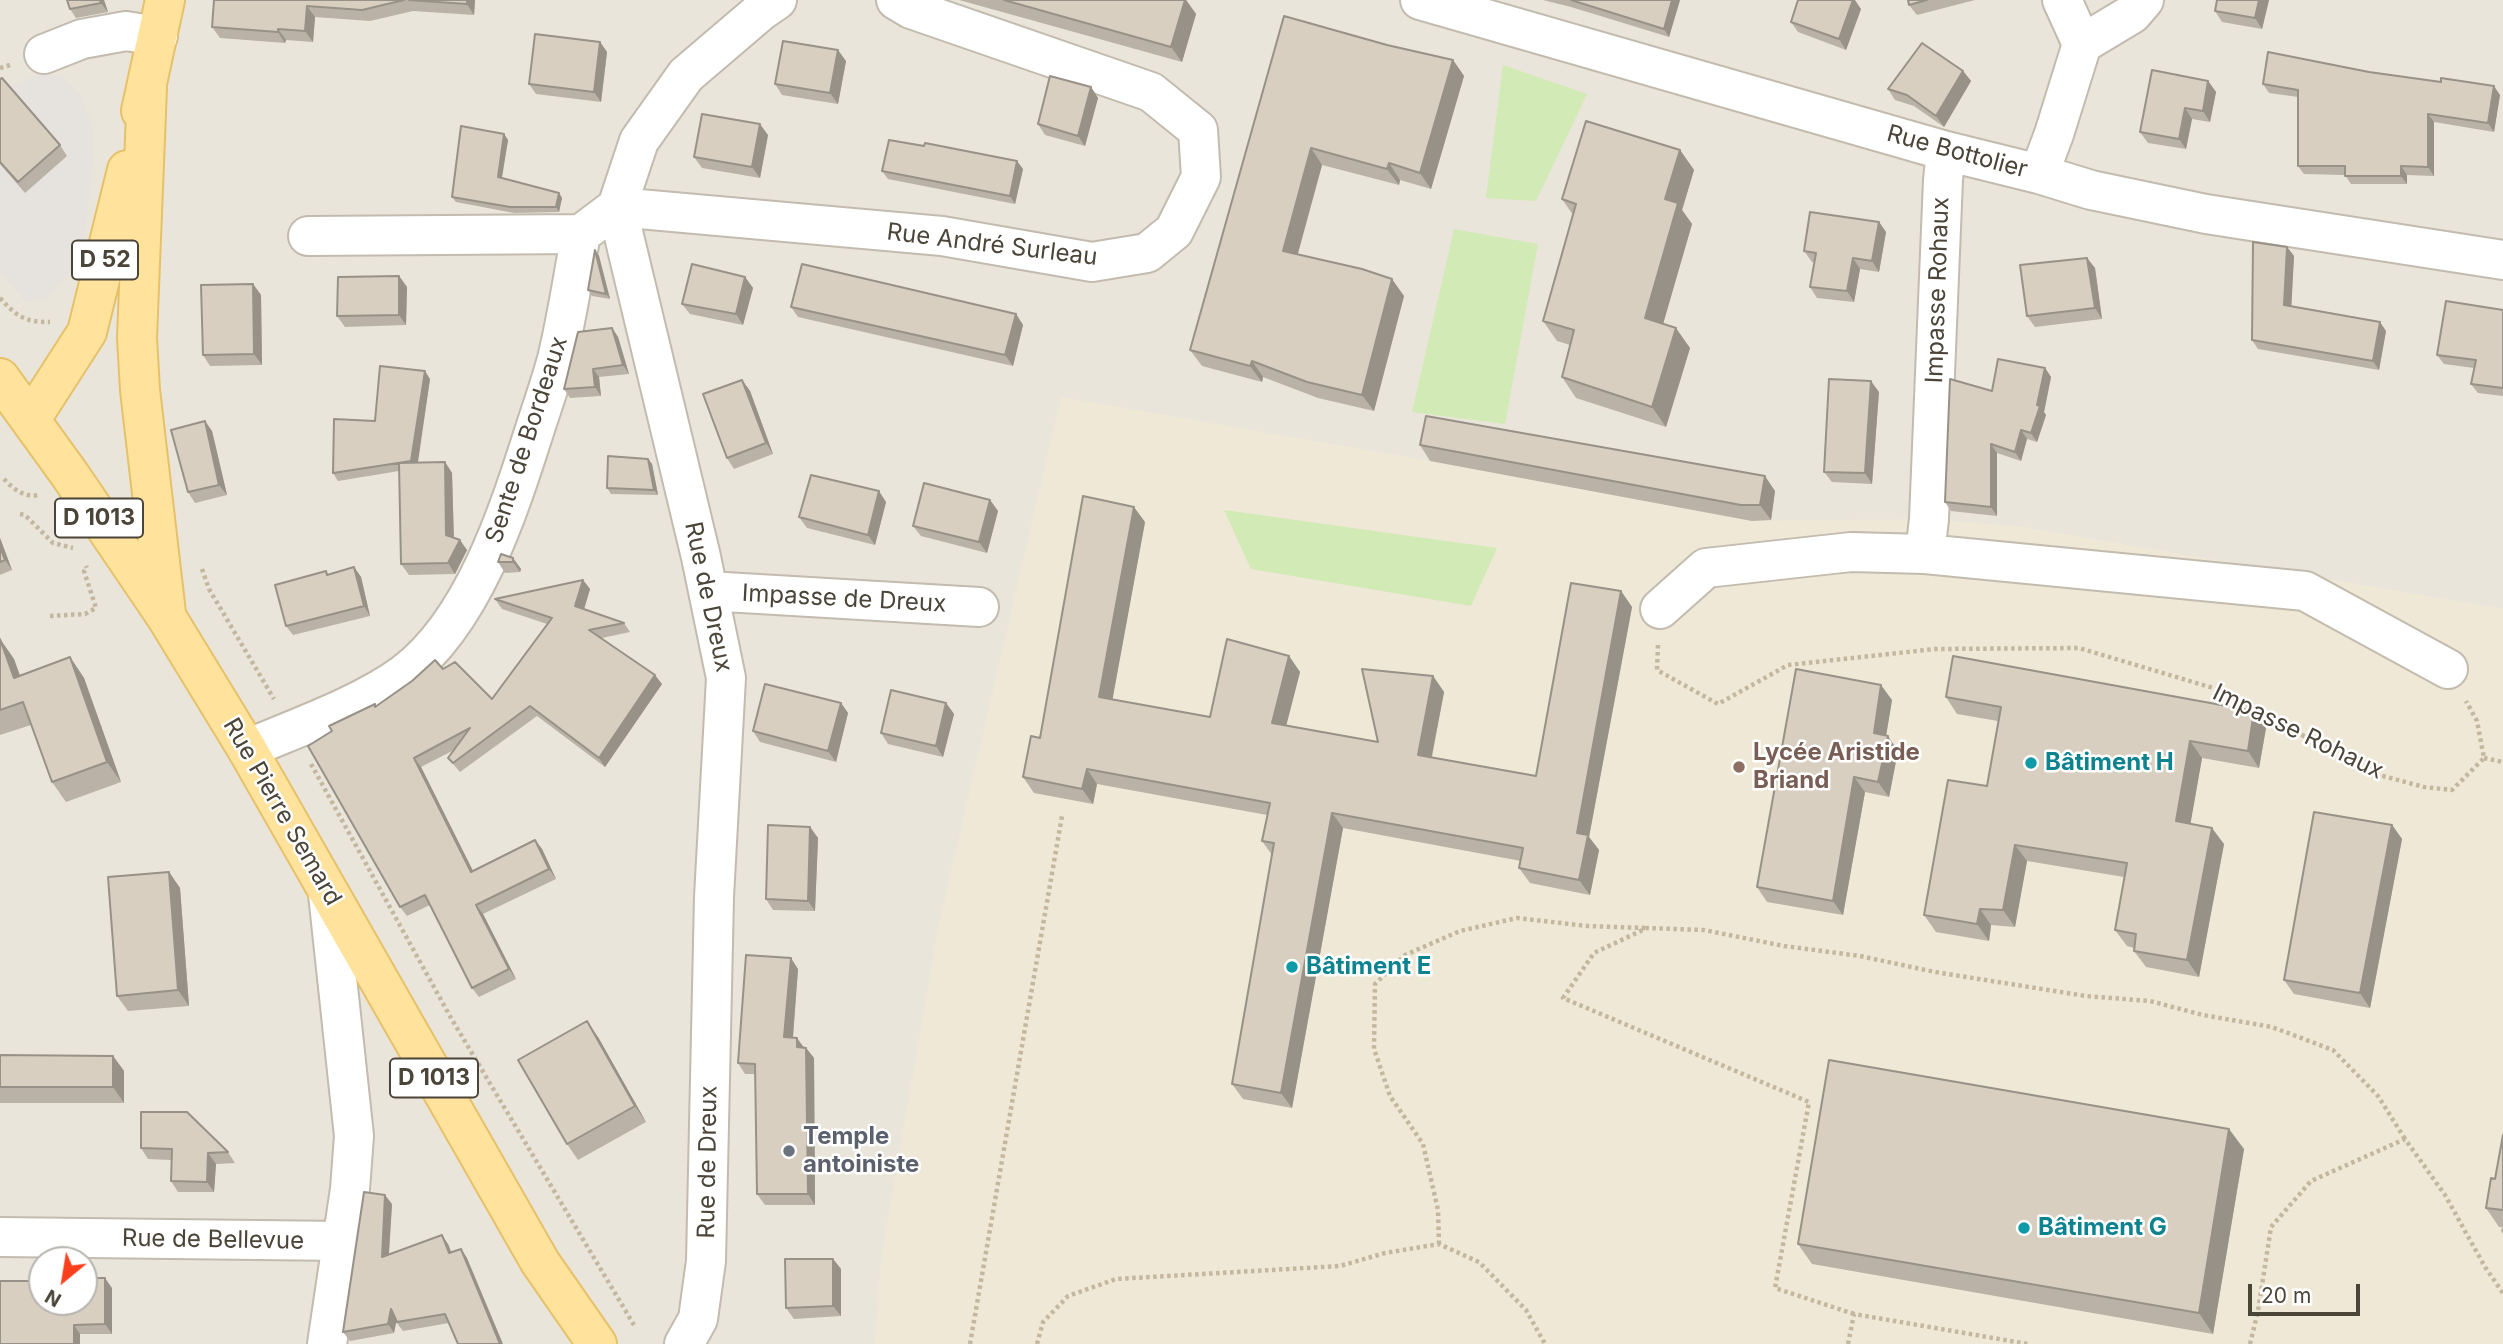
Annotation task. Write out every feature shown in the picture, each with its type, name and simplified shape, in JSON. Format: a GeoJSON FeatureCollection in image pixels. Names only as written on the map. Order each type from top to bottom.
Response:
{"type":"FeatureCollection","features":[{"type":"Feature","properties":{"kind":"main road","name":"D 52"},"geometry":{"type":"LineString","coordinates":[[31,419],[87,332],[147,88],[161,18]]}},
{"type":"Feature","properties":{"kind":"main road","name":"D 52"},"geometry":{"type":"LineString","coordinates":[[147,88],[137,338],[140,390],[167,618]]}},
{"type":"Feature","properties":{"kind":"main road","name":"Rue Pierre Semard"},"geometry":{"type":"LineString","coordinates":[[0,378],[167,618],[247,749],[540,1262],[597,1344]]}},
{"type":"Feature","properties":{"kind":"main road","name":"Rue Pierre Semard"},"geometry":{"type":"LineString","coordinates":[[540,1262],[574,1344]]}},
{"type":"Feature","properties":{"kind":"street"},"geometry":{"type":"LineString","coordinates":[[308,236],[581,234],[617,207],[639,141],[686,75],[777,0]]}},
{"type":"Feature","properties":{"kind":"street","name":"Rue André Surleau"},"geometry":{"type":"LineString","coordinates":[[617,207],[942,236],[1092,262],[1147,253],[1174,231],[1201,177],[1198,130],[1151,92],[911,9],[896,0]]}},
{"type":"Feature","properties":{"kind":"street","name":"Rue Bottolier"},"geometry":{"type":"LineString","coordinates":[[1420,0],[2091,190],[2206,214],[2503,260]]}},
{"type":"Feature","properties":{"kind":"street"},"geometry":{"type":"LineString","coordinates":[[2039,174],[2082,44],[2062,0]]}},
{"type":"Feature","properties":{"kind":"street"},"geometry":{"type":"LineString","coordinates":[[2082,44],[2132,14],[2144,0]]}},
{"type":"Feature","properties":{"kind":"street"},"geometry":{"type":"LineString","coordinates":[[44,54],[82,39],[126,31],[161,18]]}},
{"type":"Feature","properties":{"kind":"street","name":"Impasse Rohaux"},"geometry":{"type":"LineString","coordinates":[[1925,554],[1930,519],[1946,151]]}},
{"type":"Feature","properties":{"kind":"street","name":"Rue de Dreux"},"geometry":{"type":"LineString","coordinates":[[617,207],[709,592],[726,678],[713,897],[706,1261],[698,1319],[684,1344]]}},
{"type":"Feature","properties":{"kind":"street","name":"Sente de Bordeaux"},"geometry":{"type":"LineString","coordinates":[[247,749],[372,694],[405,673],[437,643],[490,554],[514,492],[556,360],[581,234]]}},
{"type":"Feature","properties":{"kind":"street"},"geometry":{"type":"LineString","coordinates":[[1660,609],[1706,568],[1851,552],[1925,554],[2305,591],[2448,669]]}},
{"type":"Feature","properties":{"kind":"street","name":"Impasse de Dreux"},"geometry":{"type":"LineString","coordinates":[[709,592],[979,607]]}},
{"type":"Feature","properties":{"kind":"street"},"geometry":{"type":"LineString","coordinates":[[327,1344],[350,1189],[354,1136],[328,894]]}},
{"type":"Feature","properties":{"kind":"street","name":"Rue de Bellevue"},"geometry":{"type":"LineString","coordinates":[[0,1237],[343,1241]]}},
{"type":"Feature","properties":{"kind":"path"},"geometry":{"type":"LineString","coordinates":[[0,299],[14,314],[33,322],[50,322],[87,332]]}},
{"type":"Feature","properties":{"kind":"path"},"geometry":{"type":"LineString","coordinates":[[4,479],[22,493],[37,496]]}},
{"type":"Feature","properties":{"kind":"path"},"geometry":{"type":"LineString","coordinates":[[20,514],[25,515],[53,543],[74,548]]}},
{"type":"Feature","properties":{"kind":"path"},"geometry":{"type":"LineString","coordinates":[[200,564],[209,589],[292,730],[451,1018],[634,1325]]}},
{"type":"Feature","properties":{"kind":"path"},"geometry":{"type":"LineString","coordinates":[[50,616],[85,614],[96,608],[84,571],[87,568]]}},
{"type":"Feature","properties":{"kind":"path","name":"Impasse Rohaux"},"geometry":{"type":"LineString","coordinates":[[1660,609],[1657,670],[1718,704],[1788,665],[1935,649],[2080,649],[2223,691],[2368,772],[2452,790],[2484,758]]}},
{"type":"Feature","properties":{"kind":"path"},"geometry":{"type":"LineString","coordinates":[[2448,669],[2477,721],[2484,758],[2503,762]]}},
{"type":"Feature","properties":{"kind":"path"},"geometry":{"type":"LineString","coordinates":[[970,1344],[1062,816]]}},
{"type":"Feature","properties":{"kind":"path"},"geometry":{"type":"LineString","coordinates":[[1439,1244],[1438,1210],[1423,1143],[1390,1096],[1374,1049],[1375,984],[1405,955],[1460,931],[1517,918],[1587,926],[1704,930],[1784,946],[1860,956],[1935,972],[2086,996],[2150,1001],[2203,1015],[2272,1027],[2333,1049],[2378,1096],[2404,1139],[2445,1195],[2485,1267],[2503,1293]]}},
{"type":"Feature","properties":{"kind":"path"},"geometry":{"type":"LineString","coordinates":[[1647,928],[1594,953],[1563,998],[1809,1102],[1775,1288],[1854,1314],[2028,1344]]}},
{"type":"Feature","properties":{"kind":"path"},"geometry":{"type":"LineString","coordinates":[[2250,1344],[2271,1227],[2311,1181],[2404,1139]]}},
{"type":"Feature","properties":{"kind":"path"},"geometry":{"type":"LineString","coordinates":[[1037,1344],[1043,1322],[1068,1296],[1116,1279],[1340,1266],[1439,1244],[1479,1262],[1526,1310],[1545,1344]]}},
{"type":"Feature","properties":{"kind":"path"},"geometry":{"type":"LineString","coordinates":[[1848,1344],[1854,1314]]}},
{"type":"Feature","properties":{"kind":"shaded area"},"geometry":{"type":"Polygon","coordinates":[[[0,0],[2503,0],[2503,1344],[0,1344],[0,0]]]}},
{"type":"Feature","properties":{"kind":"shaded area"},"geometry":{"type":"Polygon","coordinates":[[[41,73],[63,77],[81,96],[93,127],[94,162],[82,258],[46,299],[27,303],[0,272],[0,92],[41,73]]]}},
{"type":"Feature","properties":{"kind":"shaded area","name":"Lycée Aristide Briand"},"geometry":{"type":"Polygon","coordinates":[[[1061,397],[1430,461],[1752,521],[1929,519],[2022,527],[2503,609],[2503,1344],[875,1344],[881,1260],[939,924],[1061,397]]]}},
{"type":"Feature","properties":{"kind":"green space"},"geometry":{"type":"Polygon","coordinates":[[[1503,65],[1587,94],[1536,201],[1486,198],[1503,65]]]}},
{"type":"Feature","properties":{"kind":"green space"},"geometry":{"type":"Polygon","coordinates":[[[1454,229],[1538,244],[1505,424],[1412,412],[1454,229]]]}},
{"type":"Feature","properties":{"kind":"green space"},"geometry":{"type":"Polygon","coordinates":[[[1224,510],[1497,548],[1471,606],[1251,569],[1224,510]]]}},
{"type":"Feature","properties":{"kind":"building"},"geometry":{"type":"Polygon","coordinates":[[[67,0],[100,0],[101,3],[70,9],[67,0]]]}},
{"type":"Feature","properties":{"kind":"building"},"geometry":{"type":"Polygon","coordinates":[[[214,0],[404,0],[362,10],[307,6],[305,31],[278,29],[278,32],[212,27],[214,0]]]}},
{"type":"Feature","properties":{"kind":"building"},"geometry":{"type":"Polygon","coordinates":[[[409,0],[467,0],[467,4],[409,0]]]}},
{"type":"Feature","properties":{"kind":"building"},"geometry":{"type":"Polygon","coordinates":[[[1004,0],[1185,0],[1171,47],[1004,0]]]}},
{"type":"Feature","properties":{"kind":"building"},"geometry":{"type":"Polygon","coordinates":[[[1571,0],[1672,0],[1664,29],[1571,0]]]}},
{"type":"Feature","properties":{"kind":"building"},"geometry":{"type":"Polygon","coordinates":[[[1798,0],[1853,0],[1839,39],[1791,22],[1798,0]]]}},
{"type":"Feature","properties":{"kind":"building"},"geometry":{"type":"Polygon","coordinates":[[[1908,0],[1927,0],[1909,5],[1908,0]]]}},
{"type":"Feature","properties":{"kind":"building"},"geometry":{"type":"Polygon","coordinates":[[[2217,0],[2259,0],[2255,18],[2215,11],[2217,0]]]}},
{"type":"Feature","properties":{"kind":"building"},"geometry":{"type":"Polygon","coordinates":[[[1284,16],[1387,45],[1453,60],[1420,173],[1389,163],[1387,169],[1311,148],[1283,251],[1362,269],[1392,279],[1362,395],[1307,382],[1252,361],[1250,366],[1190,350],[1284,16]]]}},
{"type":"Feature","properties":{"kind":"building"},"geometry":{"type":"Polygon","coordinates":[[[535,34],[600,42],[594,92],[529,84],[535,34]]]}},
{"type":"Feature","properties":{"kind":"building"},"geometry":{"type":"Polygon","coordinates":[[[783,41],[838,50],[830,93],[775,84],[783,41]]]}},
{"type":"Feature","properties":{"kind":"building"},"geometry":{"type":"Polygon","coordinates":[[[1922,43],[1963,71],[1936,116],[1907,95],[1888,89],[1922,43]]]}},
{"type":"Feature","properties":{"kind":"building"},"geometry":{"type":"Polygon","coordinates":[[[2268,52],[2369,72],[2494,86],[2488,123],[2428,114],[2428,167],[2401,166],[2401,176],[2345,176],[2345,166],[2298,166],[2298,90],[2263,84],[2268,52]]]}},
{"type":"Feature","properties":{"kind":"building"},"geometry":{"type":"Polygon","coordinates":[[[2152,70],[2208,81],[2203,111],[2185,108],[2179,139],[2140,132],[2152,70]]]}},
{"type":"Feature","properties":{"kind":"building"},"geometry":{"type":"Polygon","coordinates":[[[1050,76],[1091,87],[1078,136],[1038,124],[1050,76]]]}},
{"type":"Feature","properties":{"kind":"building"},"geometry":{"type":"Polygon","coordinates":[[[2,78],[60,145],[18,182],[0,162],[2,78]]]}},
{"type":"Feature","properties":{"kind":"building"},"geometry":{"type":"Polygon","coordinates":[[[702,114],[760,124],[752,167],[694,157],[702,114]]]}},
{"type":"Feature","properties":{"kind":"building"},"geometry":{"type":"Polygon","coordinates":[[[1586,121],[1680,150],[1665,199],[1678,203],[1645,318],[1676,328],[1652,407],[1562,377],[1574,330],[1543,321],[1576,204],[1562,199],[1586,121]]]}},
{"type":"Feature","properties":{"kind":"building"},"geometry":{"type":"Polygon","coordinates":[[[461,126],[504,134],[498,177],[559,193],[556,207],[510,207],[452,197],[461,126]]]}},
{"type":"Feature","properties":{"kind":"building"},"geometry":{"type":"Polygon","coordinates":[[[889,140],[924,146],[925,143],[1017,161],[1010,196],[882,171],[889,140]]]}},
{"type":"Feature","properties":{"kind":"building"},"geometry":{"type":"Polygon","coordinates":[[[1810,212],[1879,222],[1872,261],[1853,258],[1847,291],[1810,287],[1816,253],[1804,251],[1810,212]]]}},
{"type":"Feature","properties":{"kind":"building"},"geometry":{"type":"Polygon","coordinates":[[[2253,242],[2287,247],[2284,305],[2380,322],[2373,361],[2252,340],[2253,242]]]}},
{"type":"Feature","properties":{"kind":"building"},"geometry":{"type":"Polygon","coordinates":[[[595,250],[606,294],[588,290],[595,250]]]}},
{"type":"Feature","properties":{"kind":"building"},"geometry":{"type":"Polygon","coordinates":[[[2087,258],[2095,308],[2027,316],[2020,265],[2087,258]]]}},
{"type":"Feature","properties":{"kind":"building"},"geometry":{"type":"Polygon","coordinates":[[[692,264],[745,277],[736,314],[682,304],[692,264]]]}},
{"type":"Feature","properties":{"kind":"building"},"geometry":{"type":"Polygon","coordinates":[[[802,264],[1016,314],[1005,355],[791,307],[802,264]]]}},
{"type":"Feature","properties":{"kind":"building"},"geometry":{"type":"Polygon","coordinates":[[[399,276],[399,315],[337,316],[338,277],[399,276]]]}},
{"type":"Feature","properties":{"kind":"building"},"geometry":{"type":"Polygon","coordinates":[[[253,284],[254,354],[203,355],[201,285],[253,284]]]}},
{"type":"Feature","properties":{"kind":"building"},"geometry":{"type":"Polygon","coordinates":[[[2446,301],[2503,310],[2503,388],[2471,384],[2476,360],[2437,355],[2446,301]]]}},
{"type":"Feature","properties":{"kind":"building"},"geometry":{"type":"Polygon","coordinates":[[[612,328],[623,365],[593,369],[595,387],[564,389],[578,332],[612,328]]]}},
{"type":"Feature","properties":{"kind":"building"},"geometry":{"type":"Polygon","coordinates":[[[1998,359],[2045,368],[2037,405],[2040,406],[2031,433],[2021,430],[2015,452],[1991,444],[1991,507],[1945,502],[1950,379],[1992,391],[1998,359]]]}},
{"type":"Feature","properties":{"kind":"building"},"geometry":{"type":"Polygon","coordinates":[[[380,366],[425,371],[411,461],[333,473],[334,419],[375,421],[380,366]]]}},
{"type":"Feature","properties":{"kind":"building"},"geometry":{"type":"Polygon","coordinates":[[[1829,379],[1871,381],[1865,473],[1824,472],[1829,379]]]}},
{"type":"Feature","properties":{"kind":"building"},"geometry":{"type":"Polygon","coordinates":[[[742,380],[766,443],[727,458],[703,394],[742,380]]]}},
{"type":"Feature","properties":{"kind":"building"},"geometry":{"type":"Polygon","coordinates":[[[1426,416],[1765,476],[1760,505],[1741,505],[1420,445],[1426,416]]]}},
{"type":"Feature","properties":{"kind":"building"},"geometry":{"type":"Polygon","coordinates":[[[205,421],[219,485],[188,492],[171,430],[205,421]]]}},
{"type":"Feature","properties":{"kind":"building"},"geometry":{"type":"Polygon","coordinates":[[[608,456],[648,459],[654,490],[607,488],[608,456]]]}},
{"type":"Feature","properties":{"kind":"building"},"geometry":{"type":"Polygon","coordinates":[[[445,462],[446,535],[460,540],[448,563],[401,564],[399,463],[445,462]]]}},
{"type":"Feature","properties":{"kind":"building"},"geometry":{"type":"Polygon","coordinates":[[[811,475],[879,491],[868,535],[799,517],[811,475]]]}},
{"type":"Feature","properties":{"kind":"building"},"geometry":{"type":"Polygon","coordinates":[[[924,483],[990,500],[979,542],[913,526],[924,483]]]}},
{"type":"Feature","properties":{"kind":"building"},"geometry":{"type":"Polygon","coordinates":[[[1083,496],[1134,507],[1099,697],[1210,717],[1227,639],[1289,656],[1272,723],[1378,742],[1362,669],[1433,676],[1418,755],[1536,776],[1571,583],[1621,591],[1577,833],[1588,835],[1579,880],[1519,868],[1523,848],[1332,813],[1281,1093],[1232,1084],[1274,843],[1262,841],[1270,803],[1087,769],[1082,789],[1023,777],[1031,736],[1040,738],[1083,496]]]}},
{"type":"Feature","properties":{"kind":"building"},"geometry":{"type":"Polygon","coordinates":[[[0,547],[5,560],[0,562],[0,547]]]}},
{"type":"Feature","properties":{"kind":"building"},"geometry":{"type":"Polygon","coordinates":[[[501,554],[513,558],[513,562],[498,562],[501,554]]]}},
{"type":"Feature","properties":{"kind":"building"},"geometry":{"type":"Polygon","coordinates":[[[354,567],[364,606],[286,626],[275,585],[326,571],[327,575],[354,567]]]}},
{"type":"Feature","properties":{"kind":"building"},"geometry":{"type":"Polygon","coordinates":[[[583,580],[575,606],[624,623],[589,630],[655,675],[599,758],[530,706],[453,763],[448,758],[470,728],[414,758],[471,872],[535,840],[549,869],[476,905],[509,969],[472,988],[425,895],[400,907],[308,746],[332,731],[329,726],[375,704],[375,707],[412,681],[435,660],[443,669],[455,662],[492,699],[552,618],[495,599],[583,580]]]}},
{"type":"Feature","properties":{"kind":"building"},"geometry":{"type":"Polygon","coordinates":[[[0,639],[14,678],[70,657],[107,762],[52,782],[23,702],[0,710],[0,639]]]}},
{"type":"Feature","properties":{"kind":"building"},"geometry":{"type":"Polygon","coordinates":[[[1953,656],[2254,711],[2248,751],[2190,741],[2176,821],[2212,828],[2187,960],[2134,951],[2136,934],[2115,930],[2127,863],[2015,845],[2003,910],[1980,909],[1977,924],[1924,915],[1948,780],[1987,786],[2001,707],[1946,697],[1953,656]]]}},
{"type":"Feature","properties":{"kind":"building"},"geometry":{"type":"Polygon","coordinates":[[[1796,669],[1881,685],[1874,733],[1888,736],[1878,782],[1854,777],[1833,901],[1757,887],[1796,669]]]}},
{"type":"Feature","properties":{"kind":"building"},"geometry":{"type":"Polygon","coordinates":[[[765,684],[841,703],[828,751],[753,731],[765,684]]]}},
{"type":"Feature","properties":{"kind":"building"},"geometry":{"type":"Polygon","coordinates":[[[891,690],[946,703],[936,746],[881,733],[891,690]]]}},
{"type":"Feature","properties":{"kind":"building"},"geometry":{"type":"Polygon","coordinates":[[[2314,812],[2392,825],[2360,993],[2284,980],[2314,812]]]}},
{"type":"Feature","properties":{"kind":"building"},"geometry":{"type":"Polygon","coordinates":[[[768,825],[810,827],[808,901],[766,899],[768,825]]]}},
{"type":"Feature","properties":{"kind":"building"},"geometry":{"type":"Polygon","coordinates":[[[169,872],[178,990],[117,996],[108,877],[169,872]]]}},
{"type":"Feature","properties":{"kind":"building"},"geometry":{"type":"Polygon","coordinates":[[[746,955],[791,958],[784,1037],[797,1038],[797,1047],[806,1048],[808,1194],[757,1194],[755,1064],[738,1063],[746,955]]]}},
{"type":"Feature","properties":{"kind":"building"},"geometry":{"type":"Polygon","coordinates":[[[587,1021],[635,1106],[567,1144],[518,1060],[587,1021]]]}},
{"type":"Feature","properties":{"kind":"building"},"geometry":{"type":"Polygon","coordinates":[[[0,1055],[113,1056],[113,1087],[0,1087],[0,1055]]]}},
{"type":"Feature","properties":{"kind":"building","name":"Bâtiment G"},"geometry":{"type":"Polygon","coordinates":[[[1829,1060],[2229,1129],[2199,1313],[1798,1244],[1829,1060]]]}},
{"type":"Feature","properties":{"kind":"building"},"geometry":{"type":"Polygon","coordinates":[[[141,1112],[187,1112],[228,1152],[208,1153],[207,1182],[171,1181],[172,1149],[141,1148],[141,1112]]]}},
{"type":"Feature","properties":{"kind":"building"},"geometry":{"type":"Polygon","coordinates":[[[2503,1135],[2503,1210],[2486,1208],[2491,1178],[2495,1179],[2503,1135]]]}},
{"type":"Feature","properties":{"kind":"building"},"geometry":{"type":"Polygon","coordinates":[[[364,1192],[385,1195],[382,1257],[442,1235],[449,1253],[461,1249],[500,1344],[458,1344],[445,1314],[397,1322],[391,1309],[388,1324],[343,1332],[364,1192]]]}},
{"type":"Feature","properties":{"kind":"building"},"geometry":{"type":"Polygon","coordinates":[[[785,1259],[833,1259],[833,1306],[786,1308],[785,1259]]]}},
{"type":"Feature","properties":{"kind":"building"},"geometry":{"type":"Polygon","coordinates":[[[98,1278],[105,1278],[105,1324],[74,1325],[74,1344],[0,1344],[0,1281],[28,1281],[28,1316],[98,1316],[98,1278]]]}},
{"type":"Feature","properties":{"kind":"place","name":"Bâtiment H"},"geometry":{"type":"Point","coordinates":[2031,763]}},
{"type":"Feature","properties":{"kind":"place","name":"Lycée Aristide Briand"},"geometry":{"type":"Point","coordinates":[1739,767]}},
{"type":"Feature","properties":{"kind":"place","name":"Bâtiment E"},"geometry":{"type":"Point","coordinates":[1292,967]}},
{"type":"Feature","properties":{"kind":"place","name":"Temple antoiniste"},"geometry":{"type":"Point","coordinates":[789,1151]}},
{"type":"Feature","properties":{"kind":"place","name":"Bâtiment G"},"geometry":{"type":"Point","coordinates":[2024,1228]}}]}
